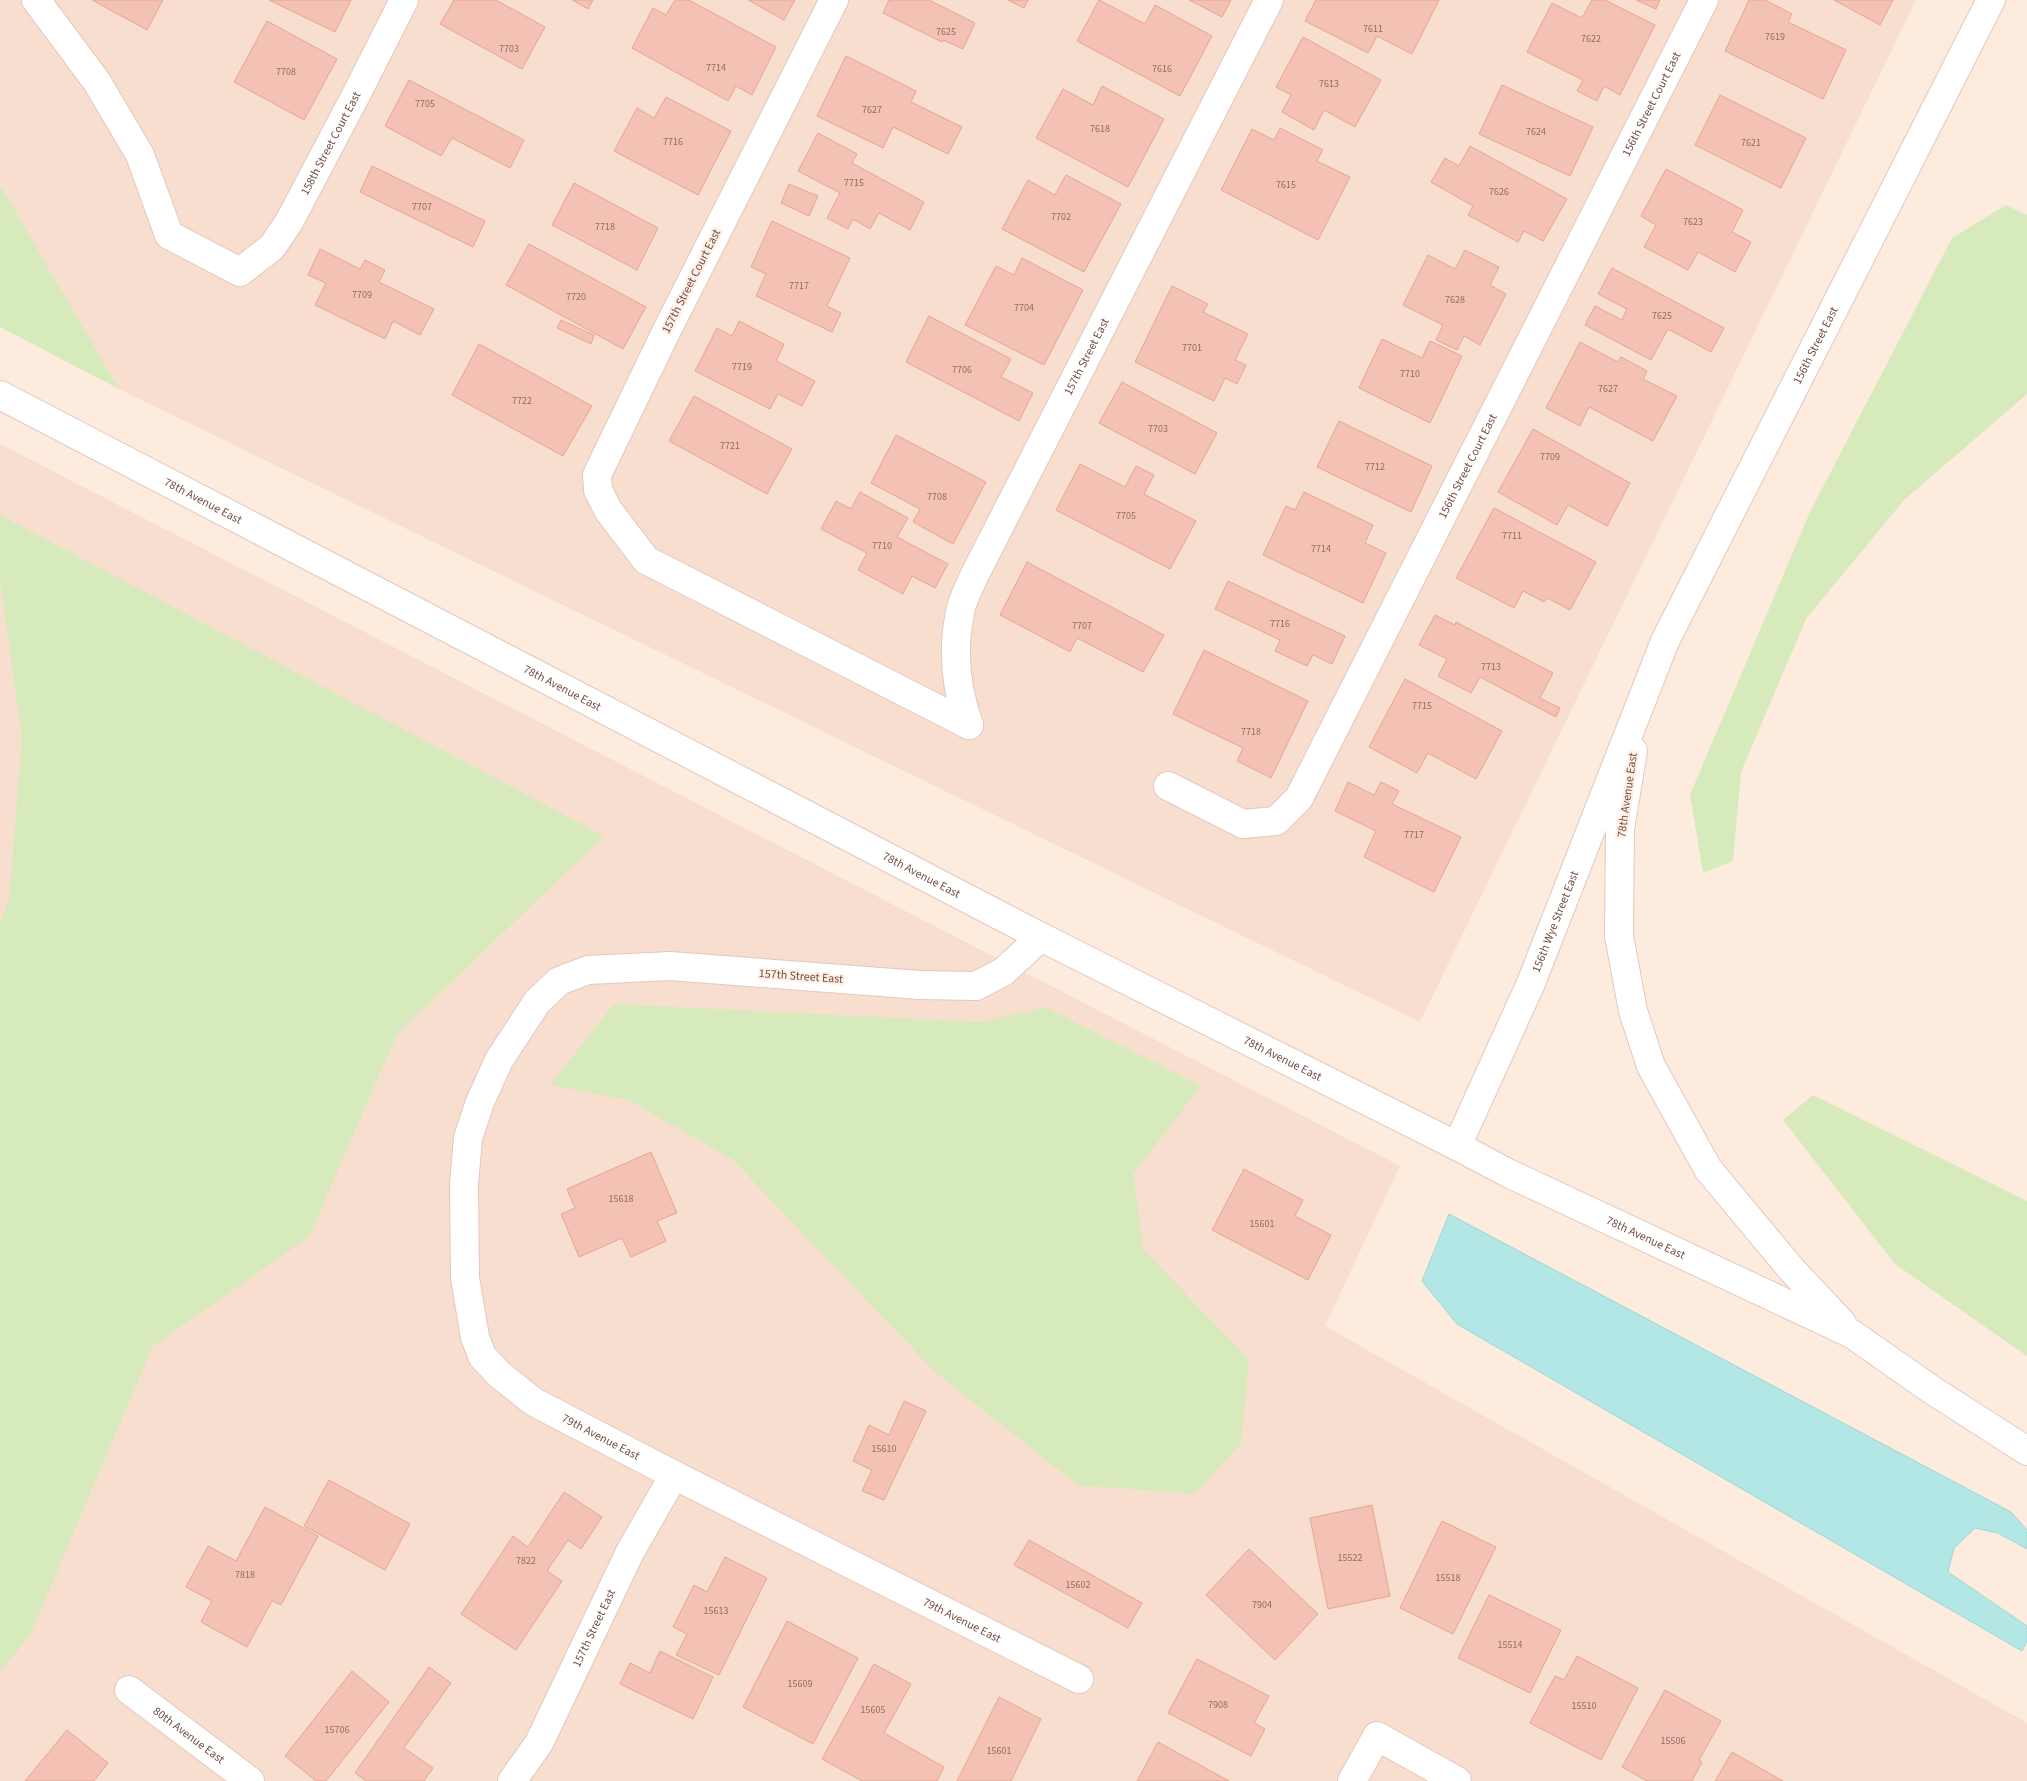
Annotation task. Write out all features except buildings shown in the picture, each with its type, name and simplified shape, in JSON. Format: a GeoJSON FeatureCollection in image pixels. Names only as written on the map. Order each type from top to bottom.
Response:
{"type":"FeatureCollection","features":[{"type":"Feature","properties":{"kind":"street","name":"158th Street Court East"},"geometry":{"type":"LineString","coordinates":[[36,0],[97,82],[140,155],[169,235],[240,272],[272,246],[289,222],[404,0]]}},
{"type":"Feature","properties":{"kind":"street","name":"157th Street Court East"},"geometry":{"type":"LineString","coordinates":[[834,0],[666,332],[597,475],[598,490],[608,510],[646,560],[969,725]]}},
{"type":"Feature","properties":{"kind":"street","name":"157th Street East"},"geometry":{"type":"LineString","coordinates":[[969,725],[962,705],[955,662],[960,612],[974,576],[1269,0]]}},
{"type":"Feature","properties":{"kind":"street","name":"156th Street Court East"},"geometry":{"type":"LineString","coordinates":[[1168,786],[1242,824],[1276,821],[1298,798],[1704,0]]}},
{"type":"Feature","properties":{"kind":"street","name":"156th Street East"},"geometry":{"type":"LineString","coordinates":[[1643,693],[1669,632],[1991,0]]}},
{"type":"Feature","properties":{"kind":"street","name":"78th Avenue East"},"geometry":{"type":"LineString","coordinates":[[0,395],[1041,936],[1508,1173],[1852,1334],[1932,1390],[2027,1451]]}},
{"type":"Feature","properties":{"kind":"street","name":"156th Wye Street East"},"geometry":{"type":"LineString","coordinates":[[1457,1146],[1531,983],[1643,693]]}},
{"type":"Feature","properties":{"kind":"street","name":"78th Avenue East"},"geometry":{"type":"LineString","coordinates":[[1643,693],[1620,829],[1619,936],[1633,1012],[1651,1066],[1708,1169],[1792,1270],[1852,1334]]}},
{"type":"Feature","properties":{"kind":"street","name":"157th Street East"},"geometry":{"type":"LineString","coordinates":[[549,990],[559,981],[588,970],[670,966],[920,985],[976,986],[1003,972],[1041,936]]}},
{"type":"Feature","properties":{"kind":"street","name":"79th Avenue East"},"geometry":{"type":"LineString","coordinates":[[549,990],[537,1002],[499,1060],[480,1102],[468,1138],[464,1184],[466,1278],[475,1337],[482,1356],[500,1375],[534,1402],[674,1476],[1079,1680]]}},
{"type":"Feature","properties":{"kind":"street","name":"157th Street East"},"geometry":{"type":"LineString","coordinates":[[512,1781],[539,1742],[630,1552],[674,1476]]}},
{"type":"Feature","properties":{"kind":"street","name":"80th Avenue East"},"geometry":{"type":"LineString","coordinates":[[129,1690],[250,1781]]}},
{"type":"Feature","properties":{"kind":"street"},"geometry":{"type":"LineString","coordinates":[[1352,1781],[1377,1736],[1457,1781]]}},
{"type":"Feature","properties":{"kind":"shaded area"},"geometry":{"type":"Polygon","coordinates":[[[0,0],[1916,0],[1420,1022],[119,389],[0,185],[0,0]]]}},
{"type":"Feature","properties":{"kind":"shaded area"},"geometry":{"type":"Polygon","coordinates":[[[0,444],[1400,1166],[1325,1326],[2027,1723],[2027,1781],[0,1781],[0,444]]]}},
{"type":"Feature","properties":{"kind":"green space"},"geometry":{"type":"Polygon","coordinates":[[[0,185],[119,389],[0,327],[0,185]]]}},
{"type":"Feature","properties":{"kind":"green space"},"geometry":{"type":"Polygon","coordinates":[[[2006,205],[2027,215],[2027,394],[1904,500],[1806,619],[1741,772],[1733,861],[1703,873],[1690,795],[1810,512],[1952,238],[2006,205]]]}},
{"type":"Feature","properties":{"kind":"green space"},"geometry":{"type":"Polygon","coordinates":[[[0,515],[604,836],[397,1034],[309,1237],[153,1346],[29,1637],[0,1671],[0,924],[9,900],[22,739],[0,580],[0,515]]]}},
{"type":"Feature","properties":{"kind":"green space"},"geometry":{"type":"Polygon","coordinates":[[[614,1004],[982,1022],[1045,1007],[1201,1086],[1133,1174],[1143,1249],[1249,1360],[1241,1444],[1194,1494],[1078,1485],[935,1372],[732,1159],[628,1100],[550,1085],[614,1004]]]}},
{"type":"Feature","properties":{"kind":"green space"},"geometry":{"type":"Polygon","coordinates":[[[1813,1095],[2027,1201],[2027,1356],[1895,1264],[1783,1120],[1813,1095]]]}},
{"type":"Feature","properties":{"kind":"water"},"geometry":{"type":"Polygon","coordinates":[[[1449,1214],[2011,1512],[2027,1530],[2027,1549],[1998,1533],[1975,1528],[1954,1548],[1948,1572],[2027,1626],[2027,1641],[2022,1651],[1457,1324],[1422,1281],[1449,1214]]]}}]}
